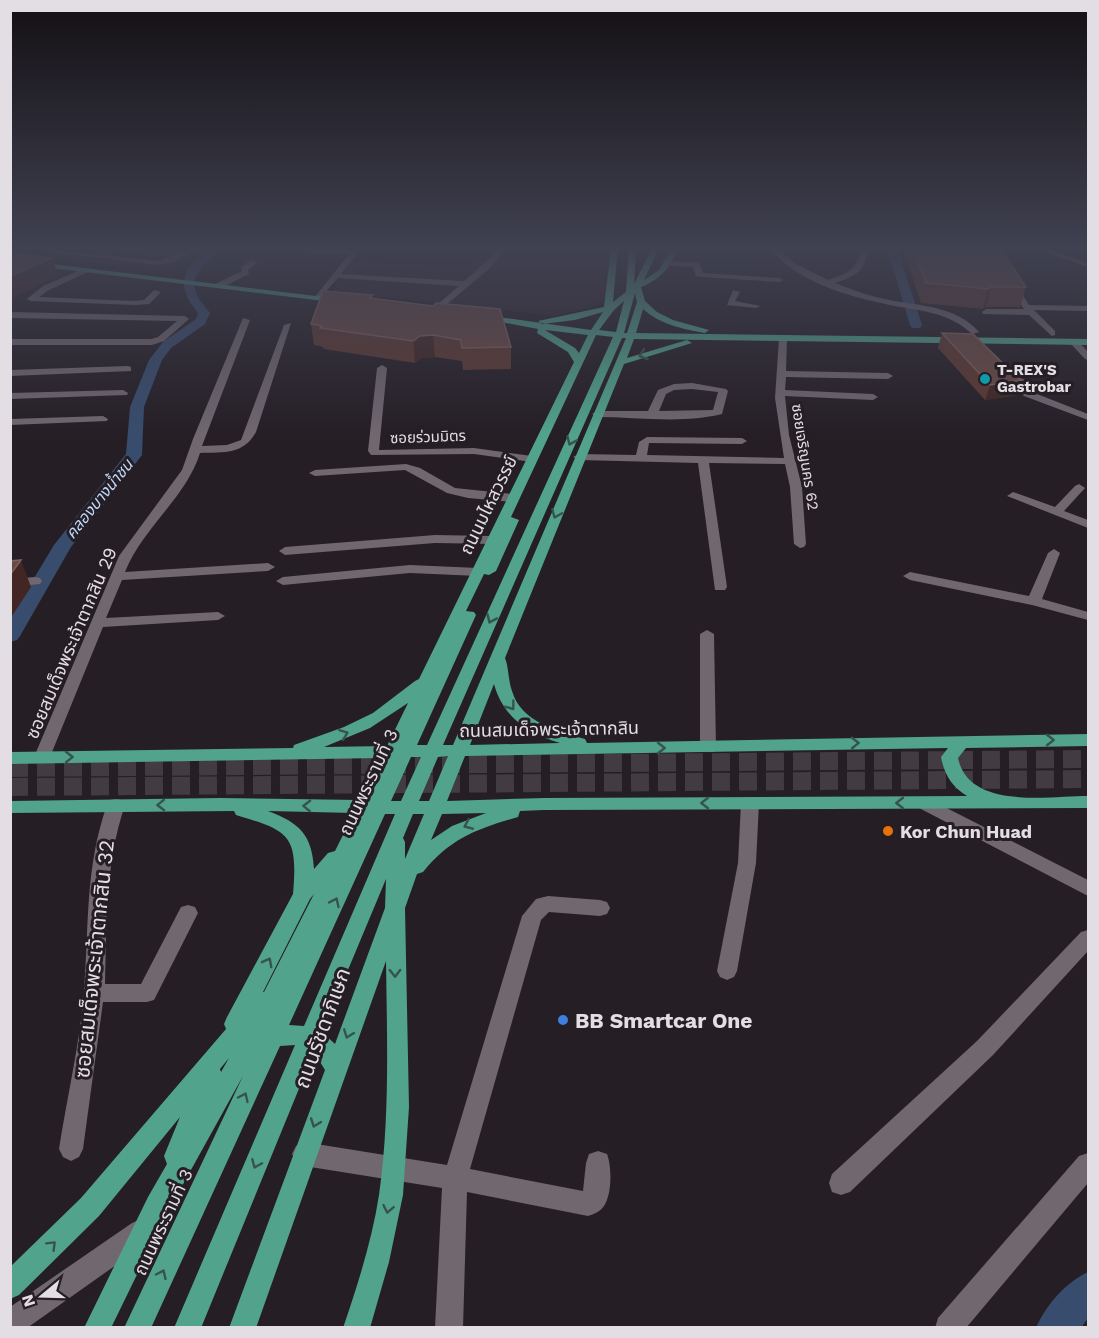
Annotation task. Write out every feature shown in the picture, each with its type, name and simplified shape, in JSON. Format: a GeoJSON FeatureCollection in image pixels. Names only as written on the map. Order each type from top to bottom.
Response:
{"type":"FeatureCollection","features":[{"type":"Feature","properties":{"kind":"main road"},"geometry":{"type":"LineString","coordinates":[[426,310],[445,313]]}},
{"type":"Feature","properties":{"kind":"main road"},"geometry":{"type":"LineString","coordinates":[[542,321],[602,310]]}},
{"type":"Feature","properties":{"kind":"main road","name":"ถนนพระรามที่ 3"},"geometry":{"type":"LineString","coordinates":[[137,1328],[603,327],[607,310]]}},
{"type":"Feature","properties":{"kind":"main road","name":"ถนนมไหสวรรย์"},"geometry":{"type":"LineString","coordinates":[[391,752],[579,362],[609,310]]}},
{"type":"Feature","properties":{"kind":"main road"},"geometry":{"type":"LineString","coordinates":[[187,1328],[397,830],[622,328],[626,310]]}},
{"type":"Feature","properties":{"kind":"main road"},"geometry":{"type":"LineString","coordinates":[[460,751],[499,651],[632,333],[639,310]]}},
{"type":"Feature","properties":{"kind":"main road"},"geometry":{"type":"LineString","coordinates":[[648,310],[665,321],[708,334],[783,339],[1089,334]]}},
{"type":"Feature","properties":{"kind":"main road"},"geometry":{"type":"LineString","coordinates":[[479,317],[529,326],[632,333],[973,337],[1089,342]]}},
{"type":"Feature","properties":{"kind":"main road"},"geometry":{"type":"LineString","coordinates":[[501,320],[542,321],[596,330]]}},
{"type":"Feature","properties":{"kind":"main road"},"geometry":{"type":"LineString","coordinates":[[529,326],[572,350],[579,362]]}},
{"type":"Feature","properties":{"kind":"main road"},"geometry":{"type":"LineString","coordinates":[[618,363],[708,334]]}},
{"type":"Feature","properties":{"kind":"main road"},"geometry":{"type":"LineString","coordinates":[[499,651],[499,679],[506,701],[519,717],[538,729],[562,739],[602,748]]}},
{"type":"Feature","properties":{"kind":"main road"},"geometry":{"type":"LineString","coordinates":[[268,755],[300,749],[358,729],[391,710],[428,676]]}},
{"type":"Feature","properties":{"kind":"main road","name":"ถนนสมเด็จพระเจ้าตากสิน"},"geometry":{"type":"LineString","coordinates":[[10,758],[1089,740]]}},
{"type":"Feature","properties":{"kind":"main road"},"geometry":{"type":"LineString","coordinates":[[963,741],[949,757],[956,778],[977,795],[1001,803]]}},
{"type":"Feature","properties":{"kind":"main road","name":"ถนนรัชดาภิเษก"},"geometry":{"type":"LineString","coordinates":[[242,1328],[405,881],[460,751]]}},
{"type":"Feature","properties":{"kind":"main road"},"geometry":{"type":"LineString","coordinates":[[97,1328],[151,1217],[242,1056],[391,752]]}},
{"type":"Feature","properties":{"kind":"main road"},"geometry":{"type":"LineString","coordinates":[[10,807],[220,804],[435,808],[544,804],[1089,802]]}},
{"type":"Feature","properties":{"kind":"main road"},"geometry":{"type":"LineString","coordinates":[[220,804],[275,819],[298,835],[306,862],[303,894]]}},
{"type":"Feature","properties":{"kind":"main road"},"geometry":{"type":"LineString","coordinates":[[405,881],[429,851],[453,832],[483,819],[544,804]]}},
{"type":"Feature","properties":{"kind":"main road"},"geometry":{"type":"LineString","coordinates":[[356,1328],[375,1271],[391,1195],[397,1122],[394,887],[397,830]]}},
{"type":"Feature","properties":{"kind":"main road"},"geometry":{"type":"LineString","coordinates":[[151,1217],[206,1079],[303,894],[348,842]]}},
{"type":"Feature","properties":{"kind":"main road"},"geometry":{"type":"LineString","coordinates":[[10,1286],[90,1207],[321,930]]}},
{"type":"Feature","properties":{"kind":"main road"},"geometry":{"type":"LineString","coordinates":[[242,1056],[261,1041],[282,1034],[307,1036],[324,1046],[335,1068]]}},
{"type":"Feature","properties":{"kind":"street"},"geometry":{"type":"LineString","coordinates":[[928,310],[956,317],[973,337],[982,353]]}},
{"type":"Feature","properties":{"kind":"street"},"geometry":{"type":"LineString","coordinates":[[986,312],[1020,310]]}},
{"type":"Feature","properties":{"kind":"street"},"geometry":{"type":"LineString","coordinates":[[1029,310],[1052,333]]}},
{"type":"Feature","properties":{"kind":"street"},"geometry":{"type":"LineString","coordinates":[[10,315],[185,319],[161,339],[152,342],[10,342]]}},
{"type":"Feature","properties":{"kind":"street","name":"ซอยสมเด็จพระเจ้าตากสิน 29"},"geometry":{"type":"LineString","coordinates":[[42,758],[132,543],[185,474],[197,450],[198,439],[246,320]]}},
{"type":"Feature","properties":{"kind":"street"},"geometry":{"type":"LineString","coordinates":[[197,450],[229,448],[245,442],[251,432],[288,325]]}},
{"type":"Feature","properties":{"kind":"street","name":"ซอยเจริญนคร 62"},"geometry":{"type":"LineString","coordinates":[[783,339],[780,393],[784,435],[796,487],[800,544]]}},
{"type":"Feature","properties":{"kind":"street"},"geometry":{"type":"LineString","coordinates":[[1074,342],[1089,357]]}},
{"type":"Feature","properties":{"kind":"street"},"geometry":{"type":"LineString","coordinates":[[996,367],[1018,389],[1089,417]]}},
{"type":"Feature","properties":{"kind":"street","name":"ซอยร่วมมิตร"},"geometry":{"type":"LineString","coordinates":[[382,368],[373,451],[375,453],[474,451],[532,459]]}},
{"type":"Feature","properties":{"kind":"street"},"geometry":{"type":"LineString","coordinates":[[10,373],[128,369]]}},
{"type":"Feature","properties":{"kind":"street"},"geometry":{"type":"LineString","coordinates":[[780,374],[888,376]]}},
{"type":"Feature","properties":{"kind":"street"},"geometry":{"type":"LineString","coordinates":[[597,414],[652,415],[714,415],[718,412],[723,392],[715,387],[670,387],[663,391],[652,415]]}},
{"type":"Feature","properties":{"kind":"street"},"geometry":{"type":"LineString","coordinates":[[10,396],[123,393]]}},
{"type":"Feature","properties":{"kind":"street"},"geometry":{"type":"LineString","coordinates":[[780,393],[873,397]]}},
{"type":"Feature","properties":{"kind":"street"},"geometry":{"type":"LineString","coordinates":[[10,422],[103,419]]}},
{"type":"Feature","properties":{"kind":"street"},"geometry":{"type":"LineString","coordinates":[[641,459],[644,442],[647,440],[742,441]]}},
{"type":"Feature","properties":{"kind":"street"},"geometry":{"type":"LineString","coordinates":[[579,457],[790,461]]}},
{"type":"Feature","properties":{"kind":"street"},"geometry":{"type":"LineString","coordinates":[[703,460],[720,587]]}},
{"type":"Feature","properties":{"kind":"street"},"geometry":{"type":"LineString","coordinates":[[315,473],[406,467],[417,471],[445,489],[466,494],[513,498]]}},
{"type":"Feature","properties":{"kind":"street"},"geometry":{"type":"LineString","coordinates":[[1057,513],[1079,488]]}},
{"type":"Feature","properties":{"kind":"street"},"geometry":{"type":"LineString","coordinates":[[1013,496],[1089,524]]}},
{"type":"Feature","properties":{"kind":"street"},"geometry":{"type":"LineString","coordinates":[[285,552],[435,539],[492,540]]}},
{"type":"Feature","properties":{"kind":"street"},"geometry":{"type":"LineString","coordinates":[[1034,601],[1054,552]]}},
{"type":"Feature","properties":{"kind":"street"},"geometry":{"type":"LineString","coordinates":[[117,576],[268,567]]}},
{"type":"Feature","properties":{"kind":"street"},"geometry":{"type":"LineString","coordinates":[[283,581],[410,569],[478,572]]}},
{"type":"Feature","properties":{"kind":"street"},"geometry":{"type":"LineString","coordinates":[[910,576],[1034,601],[1089,616]]}},
{"type":"Feature","properties":{"kind":"street"},"geometry":{"type":"LineString","coordinates":[[10,583],[35,581]]}},
{"type":"Feature","properties":{"kind":"street"},"geometry":{"type":"LineString","coordinates":[[97,623],[218,616]]}},
{"type":"Feature","properties":{"kind":"street"},"geometry":{"type":"LineString","coordinates":[[706,634],[708,748]]}},
{"type":"Feature","properties":{"kind":"street"},"geometry":{"type":"LineString","coordinates":[[727,971],[747,863],[750,803]]}},
{"type":"Feature","properties":{"kind":"street"},"geometry":{"type":"LineString","coordinates":[[925,803],[1089,889]]}},
{"type":"Feature","properties":{"kind":"street","name":"ซอยสมเด็จพระเจ้าตากสิน 32"},"geometry":{"type":"LineString","coordinates":[[71,1149],[94,993],[99,882],[105,837],[116,805]]}},
{"type":"Feature","properties":{"kind":"street"},"geometry":{"type":"LineString","coordinates":[[449,1328],[455,1178],[532,916],[543,905],[548,904],[600,908]]}},
{"type":"Feature","properties":{"kind":"street"},"geometry":{"type":"LineString","coordinates":[[94,993],[147,993],[188,912]]}},
{"type":"Feature","properties":{"kind":"street"},"geometry":{"type":"LineString","coordinates":[[841,1183],[985,1048],[1089,938]]}},
{"type":"Feature","properties":{"kind":"street"},"geometry":{"type":"LineString","coordinates":[[304,1154],[455,1178],[588,1204],[595,1197],[598,1163]]}},
{"type":"Feature","properties":{"kind":"street"},"geometry":{"type":"LineString","coordinates":[[948,1328],[1089,1165]]}},
{"type":"Feature","properties":{"kind":"street"},"geometry":{"type":"LineString","coordinates":[[10,1323],[151,1217]]}},
{"type":"Feature","properties":{"kind":"shaded area"},"geometry":{"type":"Polygon","coordinates":[[[503,310],[579,310],[554,316],[503,310]]]}},
{"type":"Feature","properties":{"kind":"building"},"geometry":{"type":"Polygon","coordinates":[[[316,310],[500,310],[511,347],[462,348],[461,340],[433,335],[420,336],[413,341],[320,328],[322,326],[311,324],[316,310]]]}},
{"type":"Feature","properties":{"kind":"building"},"geometry":{"type":"Polygon","coordinates":[[[942,333],[973,334],[1018,378],[1023,380],[990,385],[942,333]]]}},
{"type":"Feature","properties":{"kind":"building"},"geometry":{"type":"Polygon","coordinates":[[[21,560],[10,575],[10,561],[21,560]]]}},
{"type":"Feature","properties":{"kind":"waterway","name":"คลองบางน้ำชน"},"geometry":{"type":"LineString","coordinates":[[10,636],[63,545],[134,455],[137,407],[156,360],[167,345],[201,321],[204,313],[202,310]]}},
{"type":"Feature","properties":{"kind":"waterway"},"geometry":{"type":"LineString","coordinates":[[911,310],[916,325]]}},
{"type":"Feature","properties":{"kind":"waterway","name":"คลองบางน้ำชน"},"geometry":{"type":"LineString","coordinates":[[1055,1328],[1088,1291]]}},
{"type":"Feature","properties":{"kind":"tunnel"},"geometry":{"type":"LineString","coordinates":[[10,768],[1088,759]]}},
{"type":"Feature","properties":{"kind":"tunnel"},"geometry":{"type":"LineString","coordinates":[[10,787],[1088,779]]}},
{"type":"Feature","properties":{"kind":"place","name":"T-REX'S Gastrobar"},"geometry":{"type":"Point","coordinates":[985,379]}},
{"type":"Feature","properties":{"kind":"place","name":"Kor Chun Huad"},"geometry":{"type":"Point","coordinates":[888,831]}},
{"type":"Feature","properties":{"kind":"place","name":"BB Smartcar One"},"geometry":{"type":"Point","coordinates":[563,1020]}}]}
